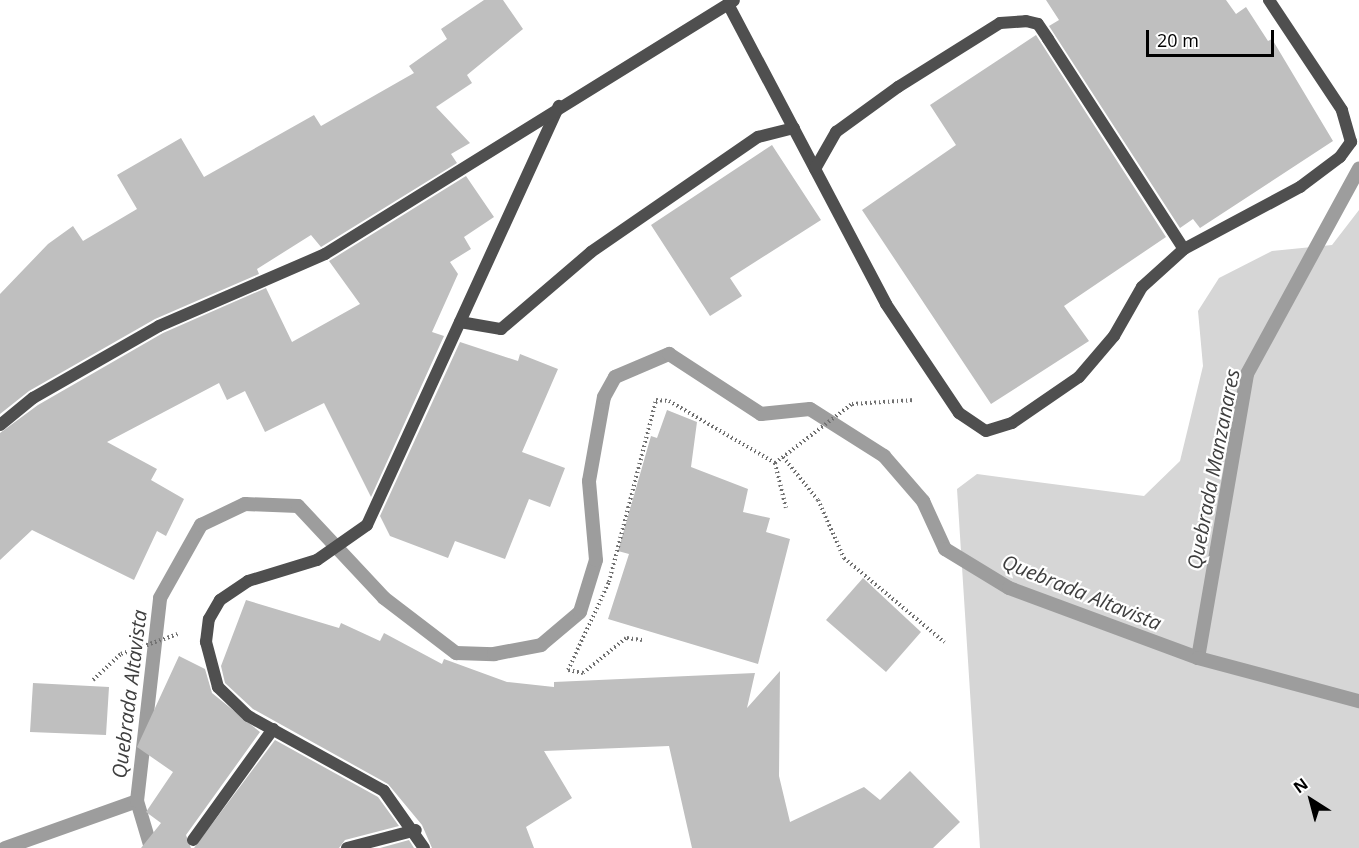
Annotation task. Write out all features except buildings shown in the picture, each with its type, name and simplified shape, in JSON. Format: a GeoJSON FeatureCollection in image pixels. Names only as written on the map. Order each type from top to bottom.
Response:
{"type":"FeatureCollection","features":[{"type":"Feature","properties":{"kind":"street"},"geometry":{"type":"LineString","coordinates":[[0,425],[33,398],[159,326],[325,255],[559,106],[731,2],[886,304],[948,398],[959,413],[986,431],[1012,423],[1079,377],[1114,336],[1142,287],[1185,249],[1300,186],[1340,157],[1351,142],[1342,110],[1269,0]]}},
{"type":"Feature","properties":{"kind":"street"},"geometry":{"type":"LineString","coordinates":[[815,169],[836,132],[898,87],[992,27],[1026,21],[1038,24],[1185,249]]}},
{"type":"Feature","properties":{"kind":"street"},"geometry":{"type":"LineString","coordinates":[[424,848],[416,830],[384,791],[248,716],[218,687],[206,642],[209,620],[220,600],[248,581],[317,560],[367,525],[559,106]]}},
{"type":"Feature","properties":{"kind":"street"},"geometry":{"type":"LineString","coordinates":[[460,322],[501,329],[591,252],[758,137],[794,128]]}},
{"type":"Feature","properties":{"kind":"street"},"geometry":{"type":"LineString","coordinates":[[193,840],[273,729]]}},
{"type":"Feature","properties":{"kind":"street"},"geometry":{"type":"LineString","coordinates":[[347,848],[416,830]]}},
{"type":"Feature","properties":{"kind":"path"},"geometry":{"type":"LineString","coordinates":[[642,640],[626,638],[583,674],[568,670],[609,582],[652,404],[663,398],[776,463],[786,508]]}},
{"type":"Feature","properties":{"kind":"path"},"geometry":{"type":"LineString","coordinates":[[776,463],[852,404],[948,398]]}},
{"type":"Feature","properties":{"kind":"path"},"geometry":{"type":"LineString","coordinates":[[783,457],[818,500],[844,558],[944,642]]}},
{"type":"Feature","properties":{"kind":"path"},"geometry":{"type":"LineString","coordinates":[[93,680],[121,654],[183,632]]}},
{"type":"Feature","properties":{"kind":"shaded area"},"geometry":{"type":"Polygon","coordinates":[[[1359,210],[1359,848],[980,848],[957,489],[977,474],[1144,496],[1180,461],[1203,366],[1198,311],[1219,278],[1272,251],[1332,245],[1359,210]]]}},
{"type":"Feature","properties":{"kind":"waterway","name":"Quebrada Manzanares"},"geometry":{"type":"LineString","coordinates":[[1198,658],[1247,374],[1359,169]]}},
{"type":"Feature","properties":{"kind":"waterway","name":"Quebrada Altavista"},"geometry":{"type":"LineString","coordinates":[[151,848],[137,801],[160,598],[201,525],[245,504],[298,506],[384,598],[456,653],[494,654],[541,645],[580,612],[596,560],[589,481],[604,397],[615,377],[669,354],[761,414],[810,409],[884,456],[923,501],[945,549],[1009,588],[1198,658],[1359,701]]}},
{"type":"Feature","properties":{"kind":"waterway"},"geometry":{"type":"LineString","coordinates":[[5,848],[137,801]]}}]}
